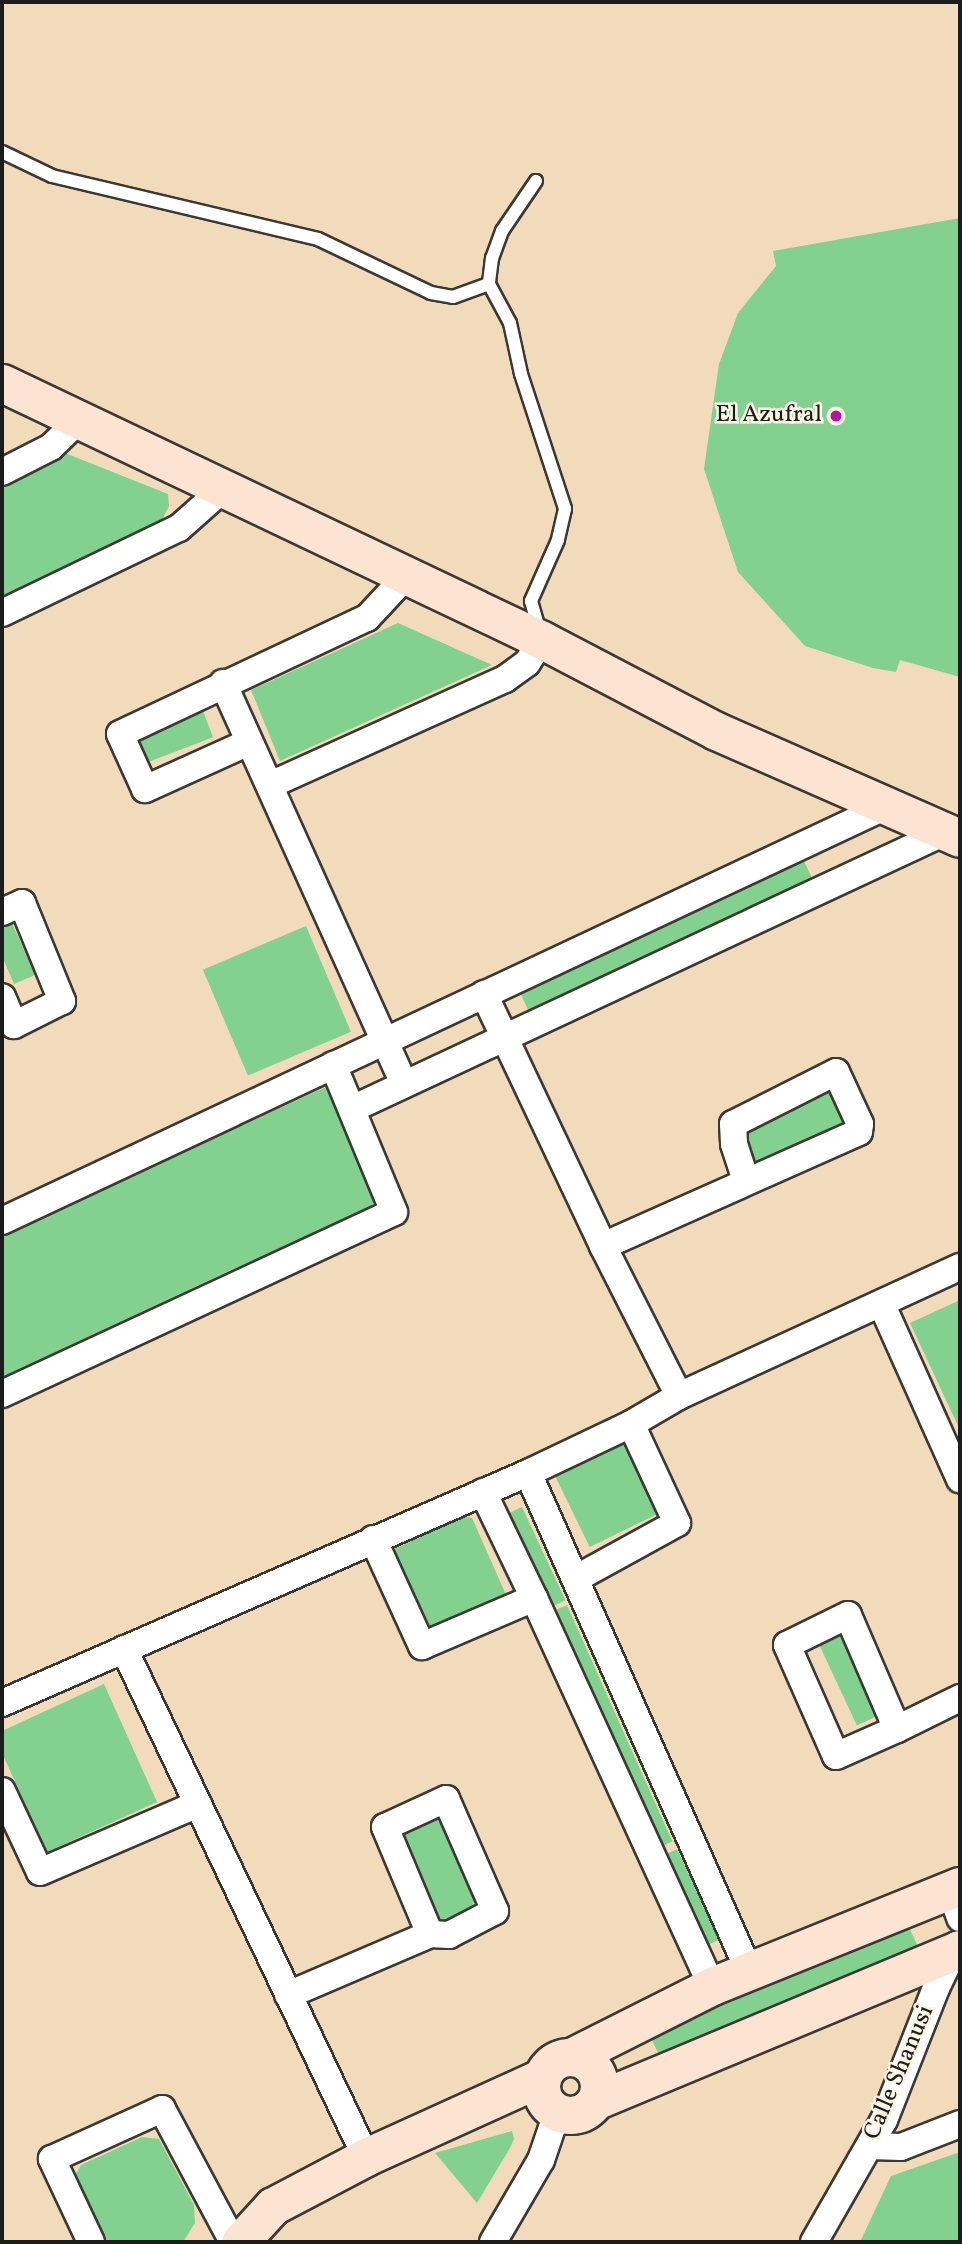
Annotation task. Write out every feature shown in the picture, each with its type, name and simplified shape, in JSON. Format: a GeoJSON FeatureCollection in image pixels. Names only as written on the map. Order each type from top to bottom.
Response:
{"type":"FeatureCollection","features":[{"type":"Feature","properties":{"kind":"street"},"geometry":{"type":"LineString","coordinates":[[2,383],[541,639],[716,731],[884,807],[956,834]]}},
{"type":"Feature","properties":{"kind":"street"},"geometry":{"type":"LineString","coordinates":[[2,472],[51,447],[80,419]]}},
{"type":"Feature","properties":{"kind":"street"},"geometry":{"type":"LineString","coordinates":[[2,613],[179,528],[223,489]]}},
{"type":"Feature","properties":{"kind":"street"},"geometry":{"type":"LineString","coordinates":[[247,743],[145,789],[120,734],[223,683],[367,618],[406,576]]}},
{"type":"Feature","properties":{"kind":"street"},"geometry":{"type":"LineString","coordinates":[[270,785],[505,679],[527,663],[541,639]]}},
{"type":"Feature","properties":{"kind":"street"},"geometry":{"type":"LineString","coordinates":[[223,683],[247,743],[270,785],[404,1084]]}},
{"type":"Feature","properties":{"kind":"street"},"geometry":{"type":"LineString","coordinates":[[2,1222],[884,807]]}},
{"type":"Feature","properties":{"kind":"street"},"geometry":{"type":"LineString","coordinates":[[352,1109],[956,834]]}},
{"type":"Feature","properties":{"kind":"street"},"geometry":{"type":"LineString","coordinates":[[2,912],[22,903],[62,1001],[14,1025],[2,997]]}},
{"type":"Feature","properties":{"kind":"street"},"geometry":{"type":"LineString","coordinates":[[484,994],[603,1246],[679,1396]]}},
{"type":"Feature","properties":{"kind":"street"},"geometry":{"type":"LineString","coordinates":[[2,1394],[394,1212],[333,1065]]}},
{"type":"Feature","properties":{"kind":"street"},"geometry":{"type":"LineString","coordinates":[[603,1246],[859,1132],[860,1124],[836,1072],[733,1124],[734,1144],[746,1181]]}},
{"type":"Feature","properties":{"kind":"street"},"geometry":{"type":"LineString","coordinates":[[2,1703],[528,1473],[631,1424],[679,1396],[960,1267]]}},
{"type":"Feature","properties":{"kind":"street"},"geometry":{"type":"LineString","coordinates":[[881,1305],[958,1468]]}},
{"type":"Feature","properties":{"kind":"street"},"geometry":{"type":"LineString","coordinates":[[577,1578],[677,1523],[631,1424]]}},
{"type":"Feature","properties":{"kind":"street"},"geometry":{"type":"LineString","coordinates":[[528,1473],[577,1578],[749,1972]]}},
{"type":"Feature","properties":{"kind":"street"},"geometry":{"type":"LineString","coordinates":[[482,1492],[534,1598],[712,1986]]}},
{"type":"Feature","properties":{"kind":"street"},"geometry":{"type":"LineString","coordinates":[[373,1539],[422,1646],[534,1598]]}},
{"type":"Feature","properties":{"kind":"street"},"geometry":{"type":"LineString","coordinates":[[897,1729],[848,1615],[787,1645],[836,1756],[897,1729],[960,1698]]}},
{"type":"Feature","properties":{"kind":"street"},"geometry":{"type":"LineString","coordinates":[[124,1649],[366,2157]]}},
{"type":"Feature","properties":{"kind":"street"},"geometry":{"type":"LineString","coordinates":[[2,1791],[40,1872],[198,1804]]}},
{"type":"Feature","properties":{"kind":"street"},"geometry":{"type":"LineString","coordinates":[[288,1995],[430,1934],[449,1936],[495,1911],[446,1799],[385,1827],[430,1934]]}},
{"type":"Feature","properties":{"kind":"street"},"geometry":{"type":"LineString","coordinates":[[240,2242],[273,2206],[366,2157],[448,2120],[554,2088],[712,1986],[749,1972],[958,1922]]}},
{"type":"Feature","properties":{"kind":"street"},"geometry":{"type":"LineString","coordinates":[[554,2088],[572,2115],[584,2111],[595,2101],[958,1922]]}},
{"type":"Feature","properties":{"kind":"street","name":"Calle Shanusi"},"geometry":{"type":"LineString","coordinates":[[814,2242],[884,2120],[936,1988],[958,1922]]}},
{"type":"Feature","properties":{"kind":"street"},"geometry":{"type":"LineString","coordinates":[[493,2242],[541,2160],[554,2088],[585,2062],[596,2072],[599,2087],[595,2101]]}},
{"type":"Feature","properties":{"kind":"street"},"geometry":{"type":"LineString","coordinates":[[91,2242],[52,2159],[162,2109],[233,2242]]}},
{"type":"Feature","properties":{"kind":"street"},"geometry":{"type":"LineString","coordinates":[[870,2146],[901,2147],[960,2124]]}},
{"type":"Feature","properties":{"kind":"lane"},"geometry":{"type":"LineString","coordinates":[[2,152],[52,176],[318,239],[430,293],[453,297],[489,284]]}},
{"type":"Feature","properties":{"kind":"lane"},"geometry":{"type":"LineString","coordinates":[[536,181],[502,231],[492,258],[489,284],[510,323],[521,374],[565,509],[558,540],[531,601],[541,639]]}},
{"type":"Feature","properties":{"kind":"green space","name":"El Azufral"},"geometry":{"type":"Polygon","coordinates":[[[960,218],[960,677],[900,660],[896,672],[873,668],[805,646],[738,572],[704,469],[719,364],[738,313],[776,266],[773,251],[960,218]]]}},
{"type":"Feature","properties":{"kind":"green space"},"geometry":{"type":"Polygon","coordinates":[[[65,453],[168,494],[169,506],[161,522],[2,596],[2,483],[65,453]]]}},
{"type":"Feature","properties":{"kind":"green space"},"geometry":{"type":"Polygon","coordinates":[[[398,623],[492,665],[280,761],[251,690],[398,623]]]}},
{"type":"Feature","properties":{"kind":"green space"},"geometry":{"type":"Polygon","coordinates":[[[203,711],[213,737],[148,762],[138,736],[203,711]]]}},
{"type":"Feature","properties":{"kind":"green space"},"geometry":{"type":"Polygon","coordinates":[[[804,861],[812,878],[528,1010],[520,993],[804,861]]]}},
{"type":"Feature","properties":{"kind":"green space"},"geometry":{"type":"Polygon","coordinates":[[[12,923],[35,975],[14,984],[2,956],[2,928],[12,923]]]}},
{"type":"Feature","properties":{"kind":"green space"},"geometry":{"type":"Polygon","coordinates":[[[306,926],[351,1032],[248,1076],[203,970],[306,926]]]}},
{"type":"Feature","properties":{"kind":"green space"},"geometry":{"type":"Polygon","coordinates":[[[832,1084],[846,1123],[841,1130],[755,1171],[742,1133],[832,1084]]]}},
{"type":"Feature","properties":{"kind":"green space"},"geometry":{"type":"Polygon","coordinates":[[[326,1087],[374,1200],[367,1216],[233,1269],[2,1377],[2,1234],[326,1087]]]}},
{"type":"Feature","properties":{"kind":"green space"},"geometry":{"type":"Polygon","coordinates":[[[960,1300],[960,1430],[910,1323],[960,1300]]]}},
{"type":"Feature","properties":{"kind":"green space"},"geometry":{"type":"Polygon","coordinates":[[[627,1441],[662,1512],[590,1547],[555,1476],[627,1441]]]}},
{"type":"Feature","properties":{"kind":"green space"},"geometry":{"type":"Polygon","coordinates":[[[522,1507],[566,1600],[553,1606],[509,1513],[522,1507]]]}},
{"type":"Feature","properties":{"kind":"green space"},"geometry":{"type":"Polygon","coordinates":[[[463,1516],[472,1518],[507,1597],[429,1631],[391,1551],[463,1516]]]}},
{"type":"Feature","properties":{"kind":"green space"},"geometry":{"type":"Polygon","coordinates":[[[567,1605],[672,1842],[660,1847],[555,1610],[567,1605]]]}},
{"type":"Feature","properties":{"kind":"green space"},"geometry":{"type":"Polygon","coordinates":[[[842,1632],[880,1714],[857,1725],[818,1643],[842,1632]]]}},
{"type":"Feature","properties":{"kind":"green space"},"geometry":{"type":"Polygon","coordinates":[[[104,1684],[157,1802],[47,1852],[2,1753],[2,1731],[104,1684]]]}},
{"type":"Feature","properties":{"kind":"green space"},"geometry":{"type":"Polygon","coordinates":[[[435,1818],[445,1827],[475,1900],[471,1908],[446,1921],[437,1917],[398,1842],[404,1830],[435,1818]]]}},
{"type":"Feature","properties":{"kind":"green space"},"geometry":{"type":"Polygon","coordinates":[[[677,1849],[719,1940],[709,1944],[667,1854],[677,1849]]]}},
{"type":"Feature","properties":{"kind":"green space"},"geometry":{"type":"Polygon","coordinates":[[[908,1925],[919,1949],[660,2057],[649,2034],[741,1992],[908,1925]]]}},
{"type":"Feature","properties":{"kind":"green space"},"geometry":{"type":"Polygon","coordinates":[[[512,2131],[514,2139],[510,2148],[477,2203],[435,2153],[512,2131]]]}},
{"type":"Feature","properties":{"kind":"green space"},"geometry":{"type":"Polygon","coordinates":[[[142,2137],[159,2139],[194,2205],[195,2223],[183,2242],[103,2242],[74,2177],[81,2165],[142,2137]]]}},
{"type":"Feature","properties":{"kind":"green space"},"geometry":{"type":"Polygon","coordinates":[[[960,2152],[960,2242],[860,2242],[891,2176],[960,2152]]]}},
{"type":"Feature","properties":{"kind":"place","name":"El Azufral"},"geometry":{"type":"Point","coordinates":[836,416]}}]}
